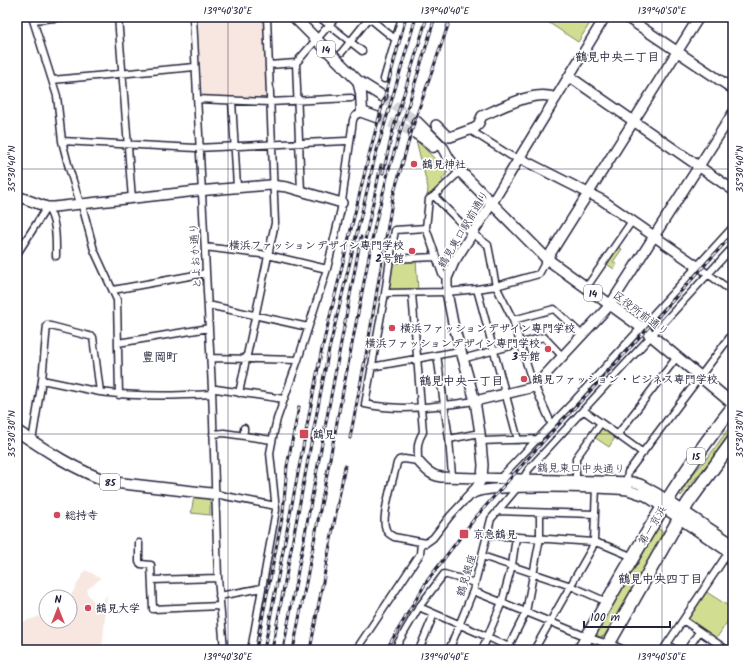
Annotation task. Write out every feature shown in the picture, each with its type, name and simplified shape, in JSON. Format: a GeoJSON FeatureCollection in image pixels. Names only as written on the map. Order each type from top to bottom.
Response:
{"type":"FeatureCollection","features":[{"type":"Feature","properties":{"kind":"highway","name":"第一京浜"},"geometry":{"type":"LineString","coordinates":[[580,650],[676,485],[733,405]]}},
{"type":"Feature","properties":{"kind":"highway","name":"第一京浜"},"geometry":{"type":"LineString","coordinates":[[607,647],[688,503],[733,441]]}},
{"type":"Feature","properties":{"kind":"main road","name":"14"},"geometry":{"type":"LineString","coordinates":[[294,17],[358,81],[382,96]]}},
{"type":"Feature","properties":{"kind":"main road"},"geometry":{"type":"LineString","coordinates":[[358,81],[361,93],[362,112],[376,117]]}},
{"type":"Feature","properties":{"kind":"main road","name":"区役所前通り"},"geometry":{"type":"LineString","coordinates":[[416,127],[443,148],[449,159],[460,171],[547,259],[641,327],[701,376],[733,405]]}},
{"type":"Feature","properties":{"kind":"main road","name":"85"},"geometry":{"type":"LineString","coordinates":[[17,431],[50,453],[110,482],[215,494]]}},
{"type":"Feature","properties":{"kind":"street"},"geometry":{"type":"LineString","coordinates":[[65,17],[33,18],[57,96],[62,141],[69,168],[82,205],[94,250],[117,300],[119,395]]}},
{"type":"Feature","properties":{"kind":"street"},"geometry":{"type":"LineString","coordinates":[[118,17],[132,199]]}},
{"type":"Feature","properties":{"kind":"street","name":"とよおか通り"},"geometry":{"type":"LineString","coordinates":[[193,17],[210,358],[214,391],[213,434],[218,578],[224,650]]}},
{"type":"Feature","properties":{"kind":"street"},"geometry":{"type":"LineString","coordinates":[[239,393],[275,223],[267,17]]}},
{"type":"Feature","properties":{"kind":"street"},"geometry":{"type":"LineString","coordinates":[[319,17],[362,51]]}},
{"type":"Feature","properties":{"kind":"street"},"geometry":{"type":"LineString","coordinates":[[301,192],[296,64],[336,17]]}},
{"type":"Feature","properties":{"kind":"street"},"geometry":{"type":"LineString","coordinates":[[342,52],[369,17],[396,39]]}},
{"type":"Feature","properties":{"kind":"street"},"geometry":{"type":"LineString","coordinates":[[384,79],[402,17]]}},
{"type":"Feature","properties":{"kind":"street","name":"鶴見東口駅前通り"},"geometry":{"type":"LineString","coordinates":[[482,478],[483,465],[481,437],[474,401],[453,323],[447,292],[447,278],[454,262],[570,77],[605,17]]}},
{"type":"Feature","properties":{"kind":"street"},"geometry":{"type":"LineString","coordinates":[[626,17],[733,89]]}},
{"type":"Feature","properties":{"kind":"street"},"geometry":{"type":"LineString","coordinates":[[385,294],[447,292],[477,289],[496,286],[539,274],[699,17]]}},
{"type":"Feature","properties":{"kind":"street"},"geometry":{"type":"LineString","coordinates":[[269,64],[296,64]]}},
{"type":"Feature","properties":{"kind":"street"},"geometry":{"type":"LineString","coordinates":[[52,80],[195,67]]}},
{"type":"Feature","properties":{"kind":"street"},"geometry":{"type":"LineString","coordinates":[[570,77],[733,190]]}},
{"type":"Feature","properties":{"kind":"street"},"geometry":{"type":"LineString","coordinates":[[436,125],[448,137],[477,127],[482,116],[501,108],[537,96],[551,96],[556,98]]}},
{"type":"Feature","properties":{"kind":"street"},"geometry":{"type":"LineString","coordinates":[[197,99],[270,102],[350,98]]}},
{"type":"Feature","properties":{"kind":"street"},"geometry":{"type":"LineString","coordinates":[[232,101],[237,187]]}},
{"type":"Feature","properties":{"kind":"street"},"geometry":{"type":"LineString","coordinates":[[251,650],[276,510],[270,453],[276,419],[298,360],[327,269],[342,203],[353,120],[355,116],[362,112]]}},
{"type":"Feature","properties":{"kind":"street"},"geometry":{"type":"LineString","coordinates":[[426,228],[395,230],[365,404],[382,408],[444,405],[474,401],[534,387],[610,305],[733,113]]}},
{"type":"Feature","properties":{"kind":"street"},"geometry":{"type":"LineString","coordinates":[[472,129],[473,132],[511,156],[519,158],[602,200],[733,292]]}},
{"type":"Feature","properties":{"kind":"street"},"geometry":{"type":"LineString","coordinates":[[62,141],[199,147],[346,141]]}},
{"type":"Feature","properties":{"kind":"street"},"geometry":{"type":"LineString","coordinates":[[447,278],[442,274],[426,228],[429,199],[460,171]]}},
{"type":"Feature","properties":{"kind":"street"},"geometry":{"type":"LineString","coordinates":[[17,196],[47,207],[82,205],[237,187],[274,185],[342,203]]}},
{"type":"Feature","properties":{"kind":"street"},"geometry":{"type":"LineString","coordinates":[[434,196],[472,233],[488,245],[496,286],[513,320],[534,387],[552,425]]}},
{"type":"Feature","properties":{"kind":"street"},"geometry":{"type":"LineString","coordinates":[[17,254],[47,207]]}},
{"type":"Feature","properties":{"kind":"street"},"geometry":{"type":"LineString","coordinates":[[47,207],[51,212],[55,228],[56,256]]}},
{"type":"Feature","properties":{"kind":"street"},"geometry":{"type":"LineString","coordinates":[[586,288],[632,221]]}},
{"type":"Feature","properties":{"kind":"street"},"geometry":{"type":"LineString","coordinates":[[500,478],[552,425],[733,227]]}},
{"type":"Feature","properties":{"kind":"street"},"geometry":{"type":"LineString","coordinates":[[205,247],[268,255],[327,269]]}},
{"type":"Feature","properties":{"kind":"street","name":"鶴見銀座"},"geometry":{"type":"LineString","coordinates":[[449,650],[473,591],[492,519],[497,511],[517,488],[529,470],[733,247]]}},
{"type":"Feature","properties":{"kind":"street"},"geometry":{"type":"LineString","coordinates":[[390,259],[436,257]]}},
{"type":"Feature","properties":{"kind":"street"},"geometry":{"type":"LineString","coordinates":[[113,290],[206,273]]}},
{"type":"Feature","properties":{"kind":"street"},"geometry":{"type":"LineString","coordinates":[[477,289],[518,440]]}},
{"type":"Feature","properties":{"kind":"street"},"geometry":{"type":"LineString","coordinates":[[412,293],[423,432],[418,441],[418,461],[404,459],[399,460],[397,463],[384,519],[386,531],[390,535],[426,543],[433,538],[450,516],[477,487],[482,478],[488,484],[503,488]]}},
{"type":"Feature","properties":{"kind":"street"},"geometry":{"type":"LineString","coordinates":[[208,305],[308,326]]}},
{"type":"Feature","properties":{"kind":"street"},"geometry":{"type":"LineString","coordinates":[[513,320],[554,309],[582,336]]}},
{"type":"Feature","properties":{"kind":"street"},"geometry":{"type":"LineString","coordinates":[[32,441],[42,380],[47,325],[93,337],[100,392]]}},
{"type":"Feature","properties":{"kind":"street"},"geometry":{"type":"LineString","coordinates":[[118,343],[209,328]]}},
{"type":"Feature","properties":{"kind":"street"},"geometry":{"type":"LineString","coordinates":[[626,485],[628,472],[733,333]]}},
{"type":"Feature","properties":{"kind":"street"},"geometry":{"type":"LineString","coordinates":[[371,367],[437,355],[461,355],[494,351],[544,337],[563,357]]}},
{"type":"Feature","properties":{"kind":"street"},"geometry":{"type":"LineString","coordinates":[[437,355],[449,438],[452,476]]}},
{"type":"Feature","properties":{"kind":"street"},"geometry":{"type":"LineString","coordinates":[[618,434],[677,357]]}},
{"type":"Feature","properties":{"kind":"street"},"geometry":{"type":"LineString","coordinates":[[210,358],[298,360]]}},
{"type":"Feature","properties":{"kind":"street"},"geometry":{"type":"LineString","coordinates":[[42,380],[119,395],[181,396],[214,391],[284,399]]}},
{"type":"Feature","properties":{"kind":"street"},"geometry":{"type":"LineString","coordinates":[[575,400],[601,423],[643,453]]}},
{"type":"Feature","properties":{"kind":"street"},"geometry":{"type":"LineString","coordinates":[[576,480],[576,458],[601,423]]}},
{"type":"Feature","properties":{"kind":"street"},"geometry":{"type":"LineString","coordinates":[[213,434],[224,433],[272,440]]}},
{"type":"Feature","properties":{"kind":"street"},"geometry":{"type":"LineString","coordinates":[[449,438],[481,437],[518,440],[539,439]]}},
{"type":"Feature","properties":{"kind":"street","name":"鶴見東口中央通り"},"geometry":{"type":"LineString","coordinates":[[418,461],[434,476],[576,480],[596,484]]}},
{"type":"Feature","properties":{"kind":"street"},"geometry":{"type":"LineString","coordinates":[[534,650],[571,586],[594,542],[596,484]]}},
{"type":"Feature","properties":{"kind":"street","name":"鶴見東口中央通り"},"geometry":{"type":"LineString","coordinates":[[466,499],[480,490],[596,484],[626,485],[635,492],[665,504],[732,546]]}},
{"type":"Feature","properties":{"kind":"street"},"geometry":{"type":"LineString","coordinates":[[215,494],[276,506]]}},
{"type":"Feature","properties":{"kind":"street"},"geometry":{"type":"LineString","coordinates":[[497,511],[595,514]]}},
{"type":"Feature","properties":{"kind":"street"},"geometry":{"type":"LineString","coordinates":[[508,648],[526,612],[540,538],[540,513]]}},
{"type":"Feature","properties":{"kind":"street"},"geometry":{"type":"LineString","coordinates":[[487,536],[594,542],[607,546],[633,558]]}},
{"type":"Feature","properties":{"kind":"street"},"geometry":{"type":"LineString","coordinates":[[482,650],[502,602],[512,565],[516,537]]}},
{"type":"Feature","properties":{"kind":"street"},"geometry":{"type":"LineString","coordinates":[[356,650],[420,554],[421,542]]}},
{"type":"Feature","properties":{"kind":"street"},"geometry":{"type":"LineString","coordinates":[[139,543],[138,560],[140,564],[152,565],[154,609],[220,606]]}},
{"type":"Feature","properties":{"kind":"street"},"geometry":{"type":"LineString","coordinates":[[663,650],[732,546]]}},
{"type":"Feature","properties":{"kind":"street"},"geometry":{"type":"LineString","coordinates":[[482,556],[571,586],[607,602]]}},
{"type":"Feature","properties":{"kind":"street"},"geometry":{"type":"LineString","coordinates":[[394,650],[419,607],[444,574],[475,583]]}},
{"type":"Feature","properties":{"kind":"street"},"geometry":{"type":"LineString","coordinates":[[152,580],[218,578]]}},
{"type":"Feature","properties":{"kind":"street"},"geometry":{"type":"LineString","coordinates":[[219,596],[262,588]]}},
{"type":"Feature","properties":{"kind":"street"},"geometry":{"type":"LineString","coordinates":[[473,591],[551,621],[607,647],[624,650]]}},
{"type":"Feature","properties":{"kind":"street"},"geometry":{"type":"LineString","coordinates":[[419,607],[515,650]]}},
{"type":"Feature","properties":{"kind":"street"},"geometry":{"type":"LineString","coordinates":[[418,650],[434,614]]}},
{"type":"Feature","properties":{"kind":"street"},"geometry":{"type":"LineString","coordinates":[[683,620],[726,650]]}},
{"type":"Feature","properties":{"kind":"street"},"geometry":{"type":"LineString","coordinates":[[687,650],[699,632]]}},
{"type":"Feature","properties":{"kind":"street"},"geometry":{"type":"LineString","coordinates":[[667,644],[675,650]]}},
{"type":"Feature","properties":{"kind":"shaded area"},"geometry":{"type":"Polygon","coordinates":[[[198,17],[265,17],[269,99],[202,98],[198,17]]]}},
{"type":"Feature","properties":{"kind":"shaded area","name":"鶴見大学"},"geometry":{"type":"Polygon","coordinates":[[[85,570],[101,578],[87,590],[87,593],[94,602],[103,602],[107,594],[102,650],[21,650],[17,641],[17,624],[38,617],[38,629],[78,629],[78,589],[74,589],[85,570]]]}},
{"type":"Feature","properties":{"kind":"green space"},"geometry":{"type":"Polygon","coordinates":[[[540,17],[594,17],[578,42],[540,17]]]}},
{"type":"Feature","properties":{"kind":"green space"},"geometry":{"type":"Polygon","coordinates":[[[416,140],[448,172],[442,179],[445,183],[427,199],[428,188],[416,140]]]}},
{"type":"Feature","properties":{"kind":"green space"},"geometry":{"type":"Polygon","coordinates":[[[617,245],[622,249],[613,262],[617,264],[614,269],[605,263],[617,245]]]}},
{"type":"Feature","properties":{"kind":"green space"},"geometry":{"type":"Polygon","coordinates":[[[416,260],[418,290],[388,292],[392,261],[416,260]]]}},
{"type":"Feature","properties":{"kind":"green space"},"geometry":{"type":"Polygon","coordinates":[[[731,425],[733,427],[733,433],[681,496],[677,492],[709,456],[731,425]]]}},
{"type":"Feature","properties":{"kind":"green space"},"geometry":{"type":"Polygon","coordinates":[[[602,426],[616,436],[609,447],[594,437],[602,426]]]}},
{"type":"Feature","properties":{"kind":"green space"},"geometry":{"type":"Polygon","coordinates":[[[194,497],[206,498],[210,500],[210,515],[191,513],[194,497]]]}},
{"type":"Feature","properties":{"kind":"green space"},"geometry":{"type":"Polygon","coordinates":[[[657,528],[665,533],[634,588],[620,608],[604,636],[601,637],[595,635],[623,583],[637,565],[657,528]]]}},
{"type":"Feature","properties":{"kind":"green space"},"geometry":{"type":"Polygon","coordinates":[[[705,591],[733,609],[733,613],[716,639],[688,619],[705,591]]]}},
{"type":"Feature","properties":{"kind":"tunnel"},"geometry":{"type":"LineString","coordinates":[[382,96],[417,122]]}},
{"type":"Feature","properties":{"kind":"tunnel"},"geometry":{"type":"LineString","coordinates":[[376,117],[414,132]]}},
{"type":"Feature","properties":{"kind":"railway"},"geometry":{"type":"LineString","coordinates":[[264,650],[321,353],[369,155],[406,17]]}},
{"type":"Feature","properties":{"kind":"railway"},"geometry":{"type":"LineString","coordinates":[[272,650],[328,354],[375,157],[416,17]]}},
{"type":"Feature","properties":{"kind":"railway"},"geometry":{"type":"LineString","coordinates":[[383,173],[393,130],[427,17]]}},
{"type":"Feature","properties":{"kind":"railway"},"geometry":{"type":"LineString","coordinates":[[293,650],[375,225],[389,169],[435,17]]}},
{"type":"Feature","properties":{"kind":"railway"},"geometry":{"type":"LineString","coordinates":[[350,438],[366,355],[393,196],[414,123],[451,17]]}},
{"type":"Feature","properties":{"kind":"railway"},"geometry":{"type":"LineString","coordinates":[[364,245],[381,165]]}},
{"type":"Feature","properties":{"kind":"railway"},"geometry":{"type":"LineString","coordinates":[[386,650],[427,581],[475,518],[733,234]]}},
{"type":"Feature","properties":{"kind":"railway"},"geometry":{"type":"LineString","coordinates":[[283,650],[361,237]]}},
{"type":"Feature","properties":{"kind":"railway"},"geometry":{"type":"LineString","coordinates":[[256,650],[283,513],[287,466],[299,407]]}},
{"type":"Feature","properties":{"kind":"railway"},"geometry":{"type":"LineString","coordinates":[[310,650],[345,466]]}},
{"type":"Feature","properties":{"kind":"place","name":"鶴見神社"},"geometry":{"type":"Point","coordinates":[414,164]}},
{"type":"Feature","properties":{"kind":"place","name":"横浜ファッションデザイン専門学校 2号館"},"geometry":{"type":"Point","coordinates":[412,251]}},
{"type":"Feature","properties":{"kind":"place","name":"横浜ファッションデザイン専門学校"},"geometry":{"type":"Point","coordinates":[392,328]}},
{"type":"Feature","properties":{"kind":"place","name":"横浜ファッションデザイン専門学校 3号館"},"geometry":{"type":"Point","coordinates":[548,349]}},
{"type":"Feature","properties":{"kind":"place","name":"鶴見ファッション・ビジネス専門学校"},"geometry":{"type":"Point","coordinates":[524,379]}},
{"type":"Feature","properties":{"kind":"place","name":"鶴見"},"geometry":{"type":"Point","coordinates":[304,434]}},
{"type":"Feature","properties":{"kind":"place","name":"総持寺"},"geometry":{"type":"Point","coordinates":[57,515]}},
{"type":"Feature","properties":{"kind":"place","name":"京急鶴見"},"geometry":{"type":"Point","coordinates":[464,534]}},
{"type":"Feature","properties":{"kind":"place","name":"鶴見大学"},"geometry":{"type":"Point","coordinates":[88,608]}},
{"type":"Feature","properties":{"kind":"district","name":"鶴見中央二丁目"},"geometry":{"type":"Point","coordinates":[617,57]}},
{"type":"Feature","properties":{"kind":"district","name":"豊岡町"},"geometry":{"type":"Point","coordinates":[160,357]}},
{"type":"Feature","properties":{"kind":"district","name":"鶴見中央一丁目"},"geometry":{"type":"Point","coordinates":[461,381]}},
{"type":"Feature","properties":{"kind":"district","name":"鶴見中央四丁目"},"geometry":{"type":"Point","coordinates":[660,579]}}]}
